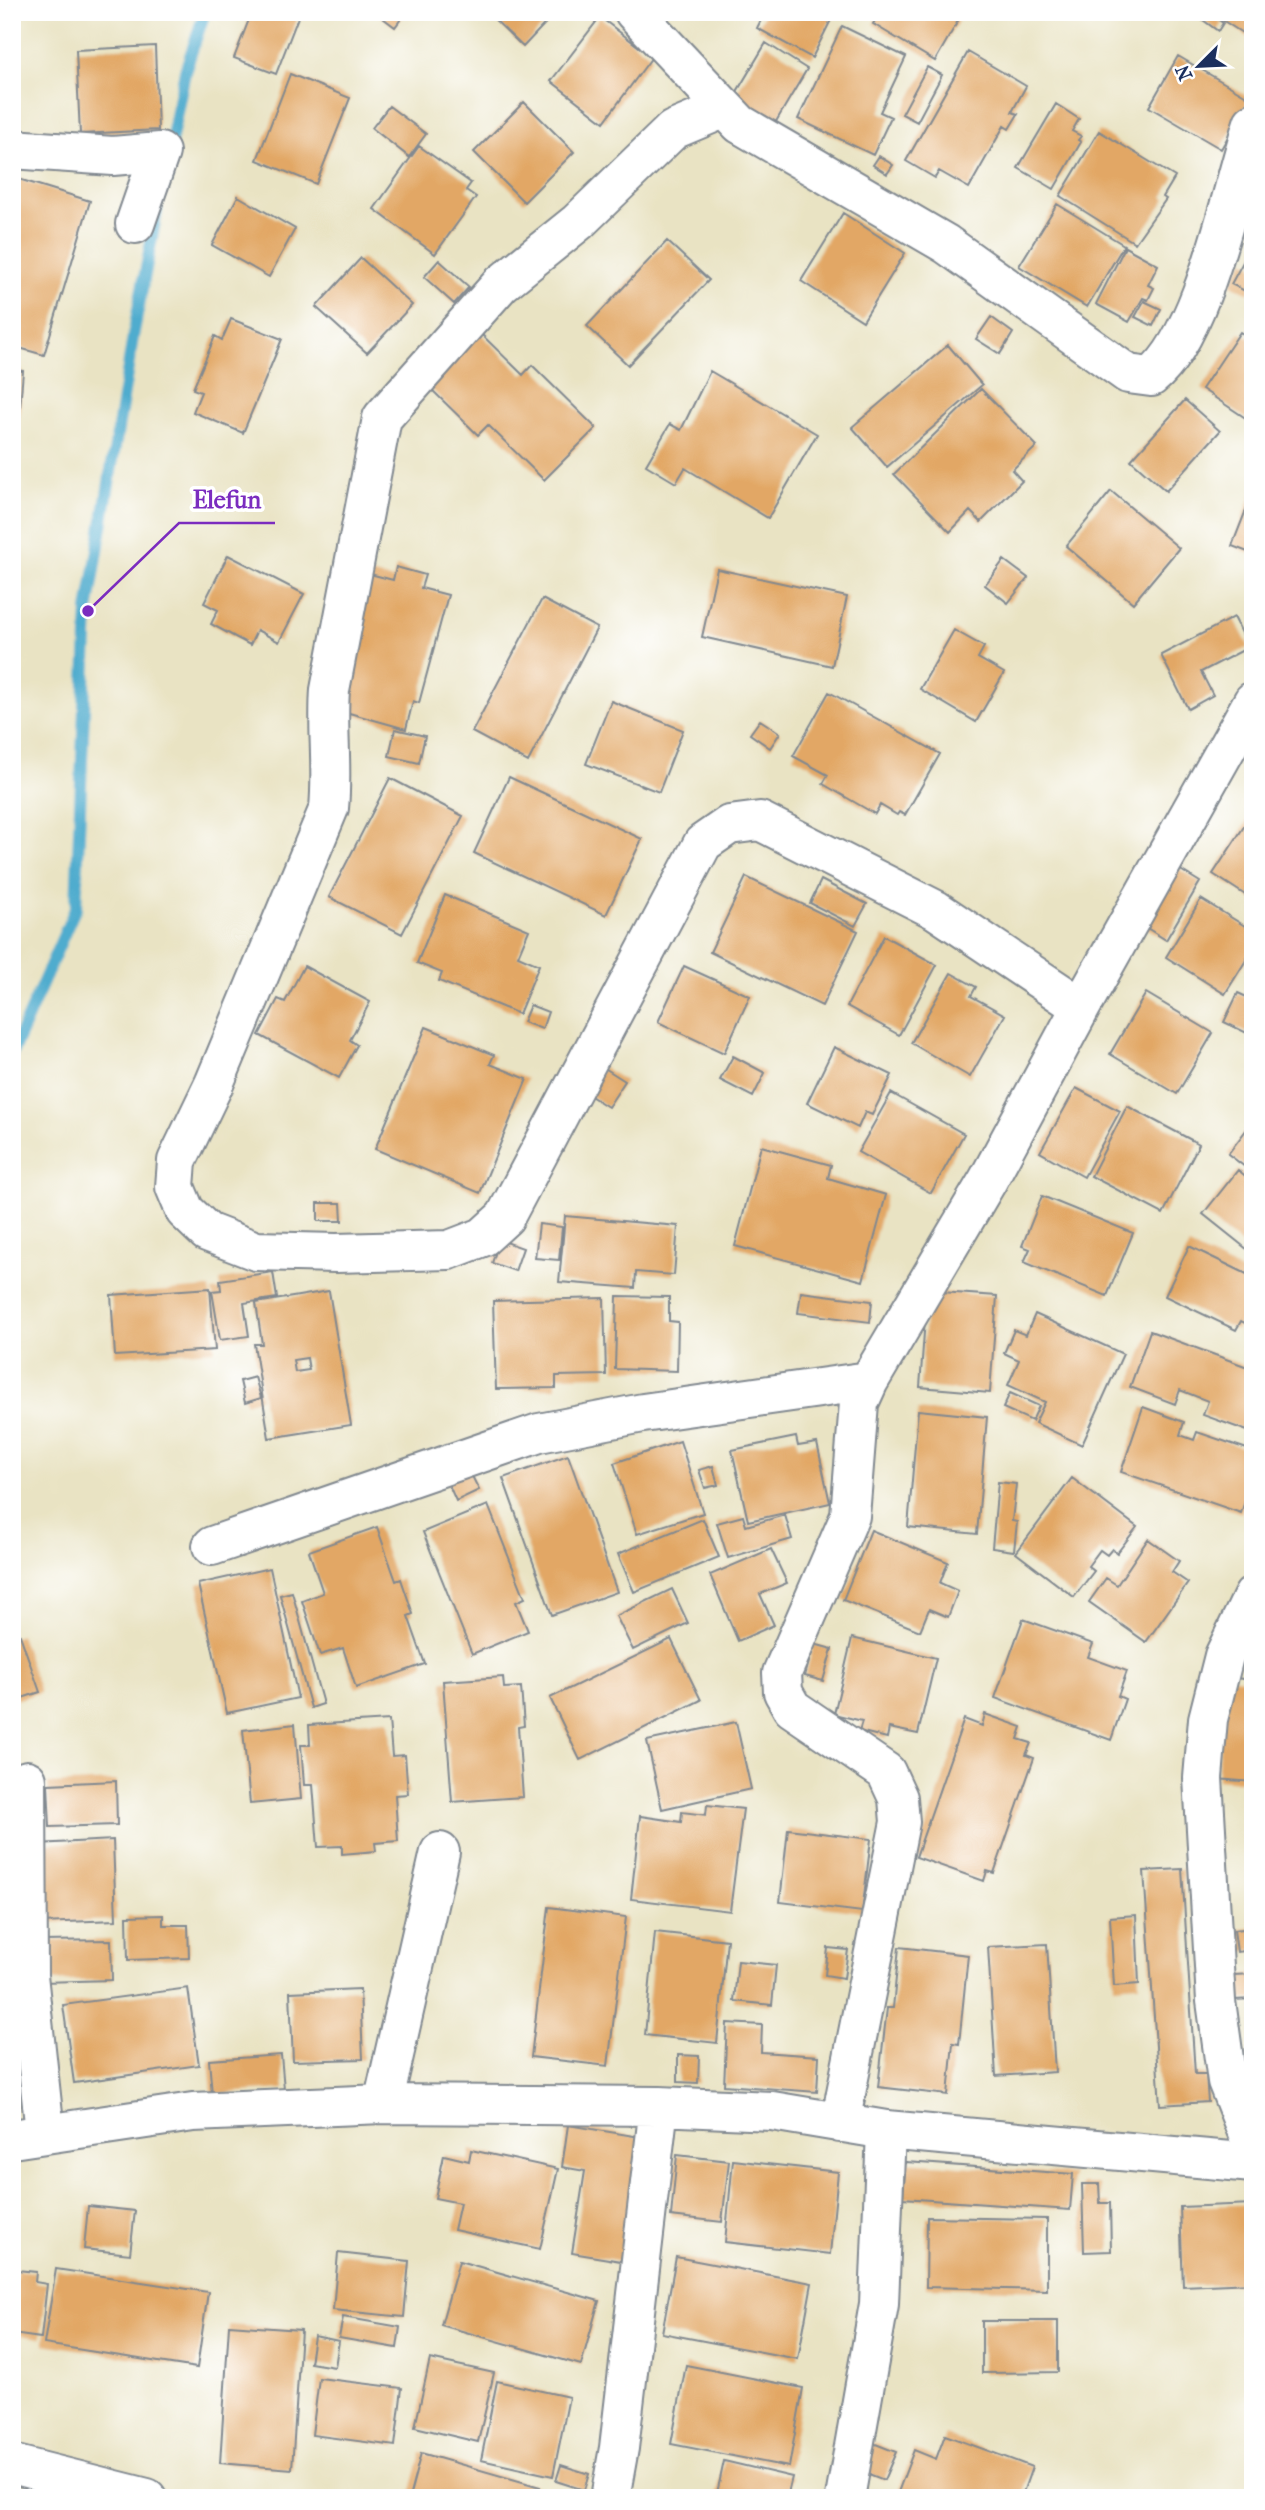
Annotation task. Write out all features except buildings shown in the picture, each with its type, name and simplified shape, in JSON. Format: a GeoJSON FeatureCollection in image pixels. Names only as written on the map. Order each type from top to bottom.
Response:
{"type":"FeatureCollection","features":[{"type":"Feature","properties":{"kind":"street"},"geometry":{"type":"LineString","coordinates":[[634,12],[740,124],[946,244],[1128,374],[1151,377],[1165,366],[1202,294],[1253,123]]}},
{"type":"Feature","properties":{"kind":"street"},"geometry":{"type":"LineString","coordinates":[[723,109],[673,130],[578,222],[501,284],[382,418],[330,690],[327,727],[332,773],[329,808],[214,1084],[177,1161],[175,1187],[185,1212],[207,1232],[256,1251],[449,1250],[483,1237],[505,1217],[703,843],[729,825],[760,821],[936,910],[1081,1007]]}},
{"type":"Feature","properties":{"kind":"street"},"geometry":{"type":"LineString","coordinates":[[12,149],[113,156],[160,152],[135,224]]}},
{"type":"Feature","properties":{"kind":"street"},"geometry":{"type":"LineString","coordinates":[[840,2123],[900,1822],[898,1798],[886,1772],[792,1708],[783,1692],[782,1672],[850,1516],[859,1403],[869,1381],[988,1180],[1081,1007],[1253,701]]}},
{"type":"Feature","properties":{"kind":"street"},"geometry":{"type":"LineString","coordinates":[[212,1546],[539,1433],[643,1413],[869,1381]]}},
{"type":"Feature","properties":{"kind":"street"},"geometry":{"type":"LineString","coordinates":[[1253,1596],[1224,1656],[1208,1719],[1203,1779],[1216,2001],[1223,2054],[1227,2081],[1253,2147]]}},
{"type":"Feature","properties":{"kind":"street"},"geometry":{"type":"LineString","coordinates":[[27,1780],[29,2135],[193,2112],[383,2105],[659,2106],[772,2111],[886,2130],[1253,2163]]}},
{"type":"Feature","properties":{"kind":"street"},"geometry":{"type":"LineString","coordinates":[[383,2105],[440,1852]]}},
{"type":"Feature","properties":{"kind":"street"},"geometry":{"type":"LineString","coordinates":[[610,2498],[619,2448],[659,2106]]}},
{"type":"Feature","properties":{"kind":"street"},"geometry":{"type":"LineString","coordinates":[[845,2498],[879,2304],[886,2130]]}},
{"type":"Feature","properties":{"kind":"street"},"geometry":{"type":"LineString","coordinates":[[12,2465],[147,2498]]}},
{"type":"Feature","properties":{"kind":"waterway"},"geometry":{"type":"LineString","coordinates":[[169,152],[185,71],[205,12]]}},
{"type":"Feature","properties":{"kind":"waterway"},"geometry":{"type":"LineString","coordinates":[[12,1053],[76,907],[88,611],[134,331],[157,211]]}},
{"type":"Feature","properties":{"kind":"place","name":"Elefun"},"geometry":{"type":"Point","coordinates":[88,611]}}]}
